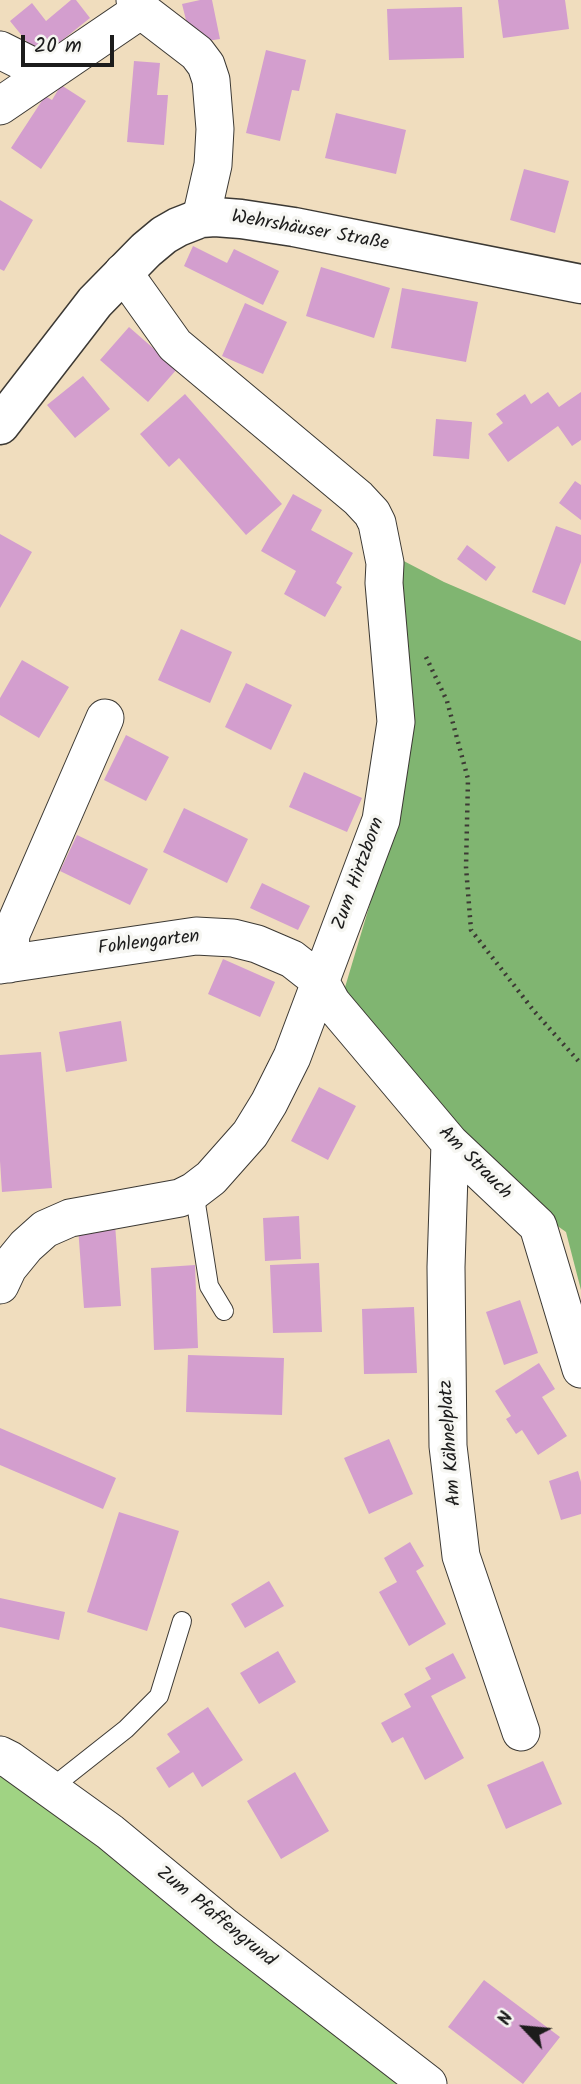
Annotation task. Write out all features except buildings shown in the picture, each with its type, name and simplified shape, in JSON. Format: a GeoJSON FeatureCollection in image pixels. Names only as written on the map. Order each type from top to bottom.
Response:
{"type":"FeatureCollection","features":[{"type":"Feature","properties":{"kind":"street"},"geometry":{"type":"LineString","coordinates":[[0,106],[138,5],[197,53],[206,65],[211,80],[215,129],[213,165],[201,218]]}},
{"type":"Feature","properties":{"kind":"street"},"geometry":{"type":"LineString","coordinates":[[0,50],[46,73]]}},
{"type":"Feature","properties":{"kind":"street","name":"Wehrshäuser Straße"},"geometry":{"type":"LineString","coordinates":[[0,425],[87,312],[123,272],[164,236],[201,218],[241,219],[294,227],[581,284]]}},
{"type":"Feature","properties":{"kind":"street","name":"Zum Hirtzborn"},"geometry":{"type":"LineString","coordinates":[[0,1285],[8,1268],[26,1246],[45,1230],[70,1218],[180,1198],[211,1178],[250,1134],[292,1057],[382,820],[396,722],[384,583],[385,563],[377,523],[358,498],[175,345],[123,272]]}},
{"type":"Feature","properties":{"kind":"street","name":"Fohlengarten"},"geometry":{"type":"LineString","coordinates":[[105,718],[10,934],[5,964],[196,936],[233,938],[257,944],[292,959],[320,981]]}},
{"type":"Feature","properties":{"kind":"street","name":"Am Strauch"},"geometry":{"type":"LineString","coordinates":[[320,981],[332,1003],[450,1143],[538,1226],[581,1369]]}},
{"type":"Feature","properties":{"kind":"street","name":"Am Kähnelplatz"},"geometry":{"type":"LineString","coordinates":[[450,1143],[446,1267],[448,1446],[461,1556],[521,1732]]}},
{"type":"Feature","properties":{"kind":"street","name":"Zum Pfaffengrund"},"geometry":{"type":"LineString","coordinates":[[0,1755],[110,1832],[225,1927],[428,2084]]}},
{"type":"Feature","properties":{"kind":"lane"},"geometry":{"type":"LineString","coordinates":[[194,1191],[209,1286],[224,1311]]}},
{"type":"Feature","properties":{"kind":"lane"},"geometry":{"type":"LineString","coordinates":[[50,1789],[127,1729],[159,1696],[182,1620]]}},
{"type":"Feature","properties":{"kind":"path"},"geometry":{"type":"LineString","coordinates":[[432,669],[447,701],[468,779],[466,867],[471,930],[534,1011],[581,1064]]}},
{"type":"Feature","properties":{"kind":"green space"},"geometry":{"type":"Polygon","coordinates":[[[398,558],[444,582],[581,641],[581,1290],[566,1232],[461,1157],[343,994],[390,837],[398,558]]]}},
{"type":"Feature","properties":{"kind":"green space"},"geometry":{"type":"Polygon","coordinates":[[[0,1768],[410,2084],[0,2084],[0,1768]]]}}]}
